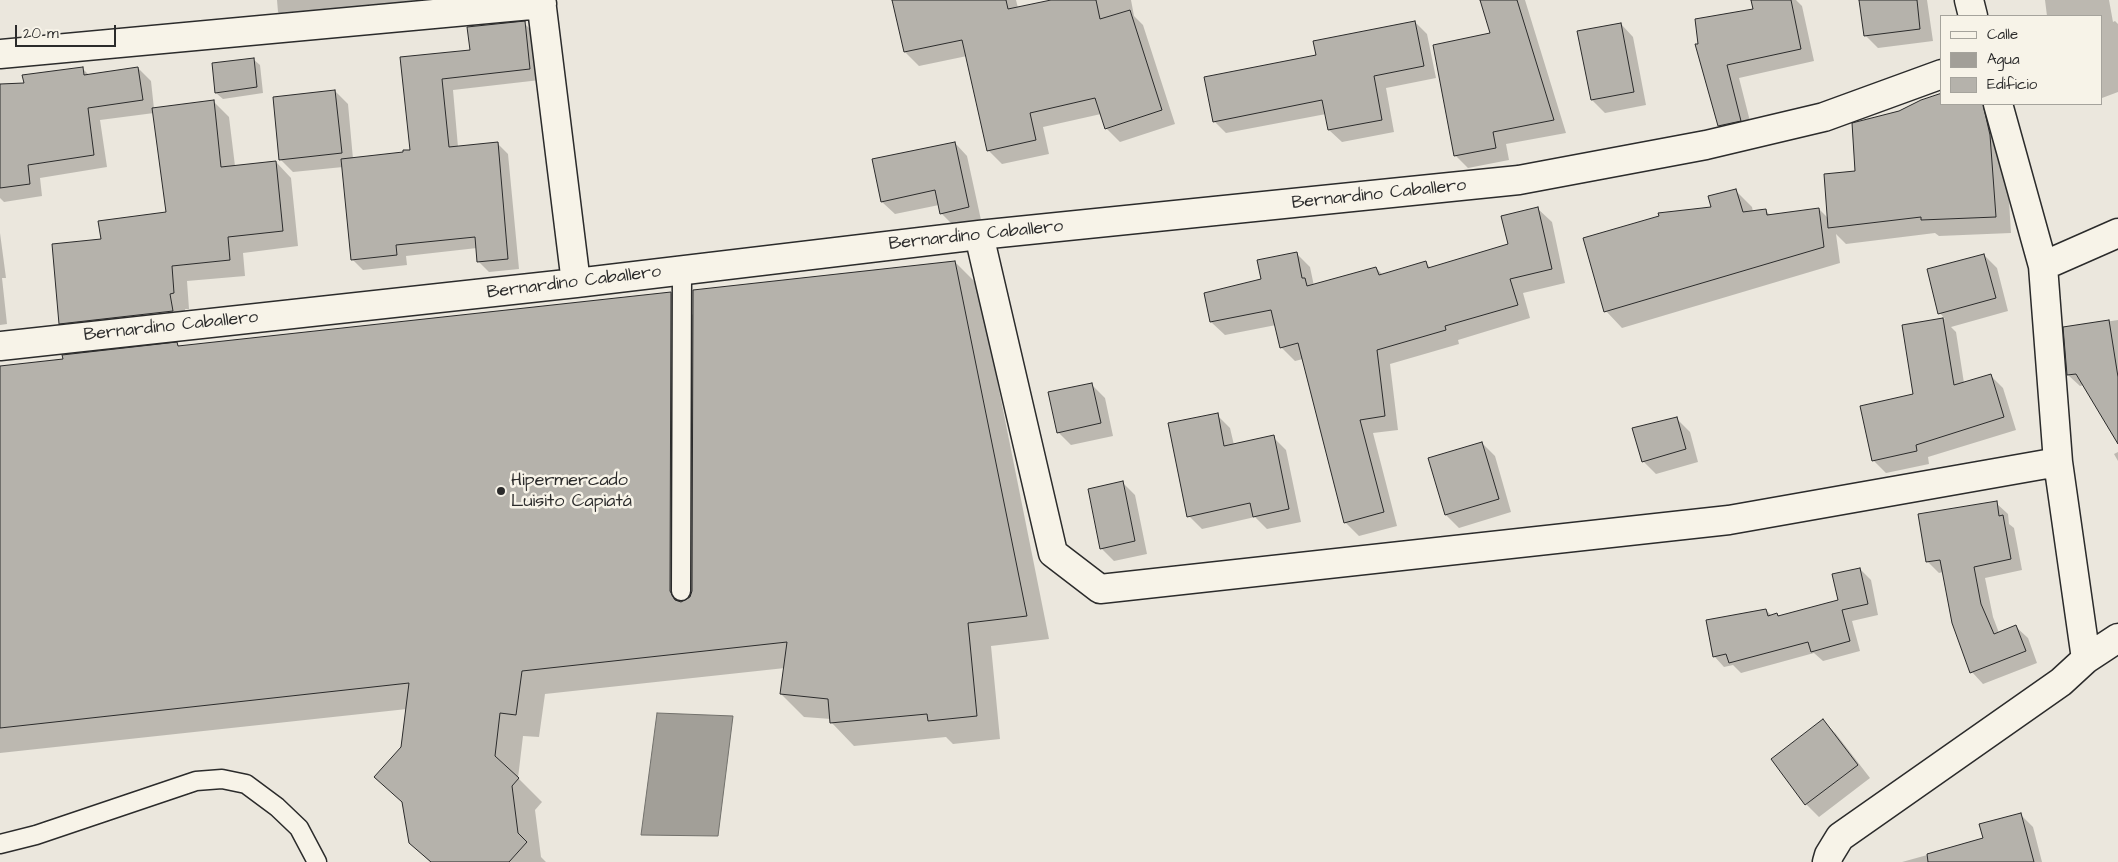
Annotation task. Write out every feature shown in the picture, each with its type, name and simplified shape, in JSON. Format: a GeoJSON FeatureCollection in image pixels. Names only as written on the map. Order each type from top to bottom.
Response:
{"type":"FeatureCollection","features":[{"type":"Feature","properties":{"kind":"street"},"geometry":{"type":"LineString","coordinates":[[1968,0],[1973,15]]}},
{"type":"Feature","properties":{"kind":"street"},"geometry":{"type":"LineString","coordinates":[[0,54],[542,2],[576,283]]}},
{"type":"Feature","properties":{"kind":"street","name":"Bernardino Caballero"},"geometry":{"type":"LineString","coordinates":[[0,346],[576,283],[979,235],[1518,180],[1706,145],[1824,117],[1940,75]]}},
{"type":"Feature","properties":{"kind":"street"},"geometry":{"type":"LineString","coordinates":[[1998,105],[2043,266],[2058,462],[2086,659]]}},
{"type":"Feature","properties":{"kind":"street"},"geometry":{"type":"LineString","coordinates":[[2043,266],[2118,233]]}},
{"type":"Feature","properties":{"kind":"street"},"geometry":{"type":"LineString","coordinates":[[979,235],[1053,553],[1100,589],[1730,520],[2058,462]]}},
{"type":"Feature","properties":{"kind":"street"},"geometry":{"type":"LineString","coordinates":[[1828,862],[1829,855],[1840,837],[2062,682],[2086,659],[2118,638]]}},
{"type":"Feature","properties":{"kind":"lane"},"geometry":{"type":"LineString","coordinates":[[681,591],[682,270]]}},
{"type":"Feature","properties":{"kind":"lane"},"geometry":{"type":"LineString","coordinates":[[0,844],[36,835],[196,781],[222,779],[246,784],[277,807],[299,828],[317,862]]}},
{"type":"Feature","properties":{"kind":"water"},"geometry":{"type":"Polygon","coordinates":[[[657,713],[733,716],[718,836],[641,835],[657,713]]]}},
{"type":"Feature","properties":{"kind":"building"},"geometry":{"type":"Polygon","coordinates":[[[892,0],[1006,0],[1008,9],[1051,0],[1096,0],[1100,19],[1130,10],[1162,110],[1105,129],[1095,98],[1030,113],[1036,140],[987,151],[962,40],[904,52],[892,0]]]}},
{"type":"Feature","properties":{"kind":"building"},"geometry":{"type":"Polygon","coordinates":[[[1480,0],[1517,0],[1554,120],[1493,132],[1496,148],[1454,156],[1433,45],[1490,33],[1480,0]]]}},
{"type":"Feature","properties":{"kind":"building"},"geometry":{"type":"Polygon","coordinates":[[[1751,0],[1791,0],[1801,49],[1727,65],[1741,121],[1718,126],[1695,44],[1698,44],[1695,19],[1753,9],[1751,0]]]}},
{"type":"Feature","properties":{"kind":"building"},"geometry":{"type":"Polygon","coordinates":[[[1859,0],[1917,0],[1920,29],[1864,36],[1859,0]]]}},
{"type":"Feature","properties":{"kind":"building"},"geometry":{"type":"Polygon","coordinates":[[[525,21],[530,69],[442,79],[449,147],[498,142],[508,259],[477,262],[475,237],[396,245],[397,255],[351,260],[341,159],[410,150],[400,57],[470,50],[467,27],[525,21]]]}},
{"type":"Feature","properties":{"kind":"building"},"geometry":{"type":"Polygon","coordinates":[[[1415,21],[1424,66],[1374,76],[1382,120],[1328,130],[1322,100],[1213,122],[1204,77],[1316,55],[1313,41],[1415,21]]]}},
{"type":"Feature","properties":{"kind":"building"},"geometry":{"type":"Polygon","coordinates":[[[1621,23],[1634,92],[1591,100],[1577,31],[1621,23]]]}},
{"type":"Feature","properties":{"kind":"building"},"geometry":{"type":"Polygon","coordinates":[[[254,58],[257,87],[215,93],[212,63],[254,58]]]}},
{"type":"Feature","properties":{"kind":"building"},"geometry":{"type":"Polygon","coordinates":[[[83,67],[84,75],[138,67],[143,100],[88,108],[94,155],[28,165],[30,184],[0,188],[0,84],[24,83],[22,75],[83,67]]]}},
{"type":"Feature","properties":{"kind":"building"},"geometry":{"type":"Polygon","coordinates":[[[335,90],[342,153],[279,160],[273,97],[335,90]]]}},
{"type":"Feature","properties":{"kind":"building"},"geometry":{"type":"Polygon","coordinates":[[[1940,94],[1940,105],[1983,105],[1990,135],[1996,217],[1921,220],[1921,217],[1828,228],[1824,174],[1855,171],[1852,123],[1899,111],[1921,100],[1940,94]]]}},
{"type":"Feature","properties":{"kind":"building"},"geometry":{"type":"Polygon","coordinates":[[[214,100],[221,167],[276,161],[283,231],[228,237],[230,260],[172,266],[174,293],[170,294],[173,311],[59,324],[52,244],[101,239],[98,221],[166,212],[152,108],[214,100]]]}},
{"type":"Feature","properties":{"kind":"building"},"geometry":{"type":"Polygon","coordinates":[[[955,142],[969,207],[940,214],[935,190],[881,202],[872,159],[955,142]]]}},
{"type":"Feature","properties":{"kind":"building"},"geometry":{"type":"Polygon","coordinates":[[[1736,189],[1743,212],[1766,209],[1767,215],[1819,208],[1824,247],[1604,312],[1583,238],[1659,216],[1658,213],[1711,207],[1708,196],[1736,189]]]}},
{"type":"Feature","properties":{"kind":"building"},"geometry":{"type":"Polygon","coordinates":[[[1538,207],[1552,269],[1510,279],[1518,305],[1445,326],[1446,330],[1377,350],[1385,416],[1360,420],[1384,512],[1344,523],[1298,343],[1280,348],[1271,310],[1210,322],[1204,293],[1261,279],[1257,260],[1297,252],[1302,278],[1305,278],[1307,286],[1376,267],[1379,275],[1426,261],[1428,268],[1508,244],[1501,216],[1538,207]]]}},
{"type":"Feature","properties":{"kind":"building"},"geometry":{"type":"Polygon","coordinates":[[[1984,254],[1996,298],[1938,314],[1927,269],[1984,254]]]}},
{"type":"Feature","properties":{"kind":"building","name":"Hipermercado Luisito Capiatá"},"geometry":{"type":"Polygon","coordinates":[[[955,261],[1027,616],[968,623],[977,716],[928,721],[927,714],[830,723],[828,699],[780,694],[787,642],[522,671],[516,715],[500,713],[495,756],[519,778],[512,786],[518,833],[527,842],[509,862],[431,862],[409,843],[402,802],[374,777],[401,747],[409,683],[0,728],[0,366],[63,359],[62,355],[177,342],[178,346],[671,292],[670,591],[675,600],[681,602],[690,597],[692,591],[693,290],[955,261]]]}},
{"type":"Feature","properties":{"kind":"building"},"geometry":{"type":"Polygon","coordinates":[[[1943,318],[1954,385],[1991,374],[2004,417],[1916,445],[1917,451],[1872,461],[1860,406],[1913,394],[1902,325],[1943,318]]]}},
{"type":"Feature","properties":{"kind":"building"},"geometry":{"type":"Polygon","coordinates":[[[2109,320],[2118,377],[2118,444],[2076,374],[2067,375],[2063,327],[2109,320]]]}},
{"type":"Feature","properties":{"kind":"building"},"geometry":{"type":"Polygon","coordinates":[[[1092,383],[1101,423],[1057,433],[1048,392],[1092,383]]]}},
{"type":"Feature","properties":{"kind":"building"},"geometry":{"type":"Polygon","coordinates":[[[1218,413],[1224,446],[1274,435],[1289,509],[1253,517],[1250,503],[1187,517],[1168,423],[1218,413]]]}},
{"type":"Feature","properties":{"kind":"building"},"geometry":{"type":"Polygon","coordinates":[[[1677,417],[1686,449],[1642,462],[1632,428],[1677,417]]]}},
{"type":"Feature","properties":{"kind":"building"},"geometry":{"type":"Polygon","coordinates":[[[1482,442],[1499,499],[1445,515],[1428,458],[1482,442]]]}},
{"type":"Feature","properties":{"kind":"building"},"geometry":{"type":"Polygon","coordinates":[[[1123,481],[1135,541],[1100,549],[1088,489],[1123,481]]]}},
{"type":"Feature","properties":{"kind":"building"},"geometry":{"type":"Polygon","coordinates":[[[1997,501],[1999,516],[2003,515],[2011,559],[1974,567],[1981,604],[1994,634],[2016,625],[2026,651],[1970,673],[1952,623],[1940,560],[1926,562],[1918,514],[1997,501]]]}},
{"type":"Feature","properties":{"kind":"building"},"geometry":{"type":"Polygon","coordinates":[[[1860,568],[1868,604],[1842,610],[1850,641],[1811,652],[1808,642],[1729,663],[1726,654],[1713,657],[1706,620],[1766,609],[1768,616],[1777,613],[1778,616],[1838,600],[1832,574],[1860,568]]]}},
{"type":"Feature","properties":{"kind":"building"},"geometry":{"type":"Polygon","coordinates":[[[1823,719],[1858,765],[1805,805],[1771,759],[1823,719]]]}},
{"type":"Feature","properties":{"kind":"building"},"geometry":{"type":"Polygon","coordinates":[[[2021,813],[2034,862],[1928,862],[1927,854],[1983,838],[1979,824],[2021,813]]]}},
{"type":"Feature","properties":{"kind":"place","name":"Hipermercado Luisito Capiatá"},"geometry":{"type":"Point","coordinates":[501,491]}}]}
